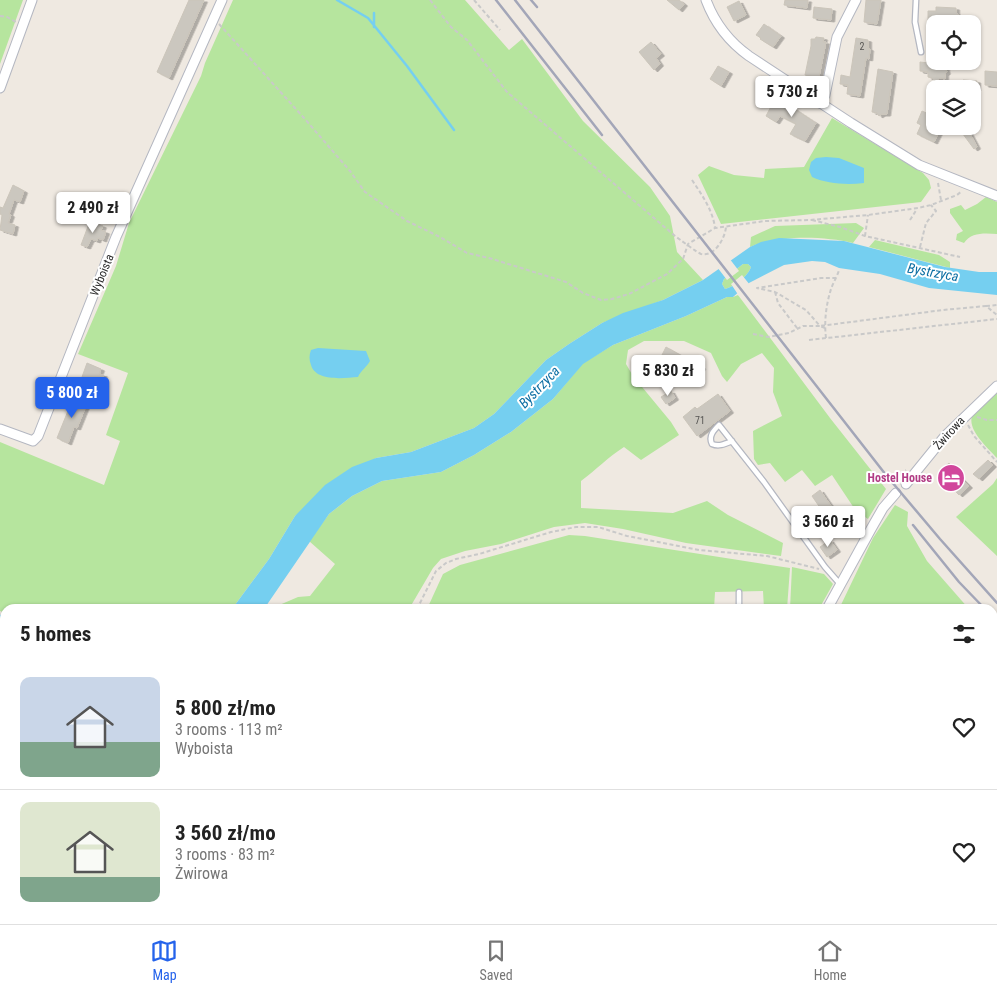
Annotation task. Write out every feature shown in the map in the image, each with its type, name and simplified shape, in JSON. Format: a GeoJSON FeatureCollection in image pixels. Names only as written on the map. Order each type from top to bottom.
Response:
{"type":"FeatureCollection","features":[{"type":"Feature","properties":{"kind":"street"},"geometry":{"type":"LineString","coordinates":[[0,88],[32,0]]}},
{"type":"Feature","properties":{"kind":"street","name":"Wyboista"},"geometry":{"type":"LineString","coordinates":[[0,429],[33,441],[38,436],[116,237],[222,0]]}},
{"type":"Feature","properties":{"kind":"street"},"geometry":{"type":"LineString","coordinates":[[706,0],[718,26],[735,46],[820,103],[919,165],[997,196]]}},
{"type":"Feature","properties":{"kind":"street"},"geometry":{"type":"LineString","coordinates":[[820,103],[825,95],[837,37],[856,0]]}},
{"type":"Feature","properties":{"kind":"street","name":"Żwirowa"},"geometry":{"type":"LineString","coordinates":[[906,484],[942,439],[997,386]]}},
{"type":"Feature","properties":{"kind":"street"},"geometry":{"type":"LineString","coordinates":[[830,604],[879,515],[896,493]]}},
{"type":"Feature","properties":{"kind":"lane"},"geometry":{"type":"LineString","coordinates":[[916,0],[915,22],[921,52]]}},
{"type":"Feature","properties":{"kind":"lane"},"geometry":{"type":"LineString","coordinates":[[732,441],[723,445],[716,445],[712,444],[710,440],[711,435],[719,425],[732,441],[825,568],[840,584]]}},
{"type":"Feature","properties":{"kind":"lane"},"geometry":{"type":"LineString","coordinates":[[739,592],[739,604]]}},
{"type":"Feature","properties":{"kind":"path"},"geometry":{"type":"LineString","coordinates":[[430,0],[451,27],[467,40],[507,92],[675,236],[699,254],[705,254],[722,242],[726,227]]}},
{"type":"Feature","properties":{"kind":"path"},"geometry":{"type":"LineString","coordinates":[[474,0],[500,30]]}},
{"type":"Feature","properties":{"kind":"path"},"geometry":{"type":"LineString","coordinates":[[0,16],[6,17],[22,26]]}},
{"type":"Feature","properties":{"kind":"path"},"geometry":{"type":"LineString","coordinates":[[213,21],[220,25],[304,118],[350,171],[365,192],[407,221],[467,253],[566,282],[601,300],[612,300],[629,294],[668,274],[684,259],[688,244],[715,228],[765,221],[810,220],[868,215],[931,206],[958,196],[967,185]]}},
{"type":"Feature","properties":{"kind":"path"},"geometry":{"type":"LineString","coordinates":[[938,173],[941,201]]}},
{"type":"Feature","properties":{"kind":"path"},"geometry":{"type":"LineString","coordinates":[[692,180],[708,204],[714,218],[715,228]]}},
{"type":"Feature","properties":{"kind":"path"},"geometry":{"type":"LineString","coordinates":[[920,247],[926,223],[936,211],[931,206]]}},
{"type":"Feature","properties":{"kind":"path"},"geometry":{"type":"LineString","coordinates":[[910,220],[918,208]]}},
{"type":"Feature","properties":{"kind":"path"},"geometry":{"type":"LineString","coordinates":[[864,236],[868,215]]}},
{"type":"Feature","properties":{"kind":"path"},"geometry":{"type":"LineString","coordinates":[[810,220],[840,227],[864,236],[960,257]]}},
{"type":"Feature","properties":{"kind":"path"},"geometry":{"type":"LineString","coordinates":[[826,338],[825,327],[828,300],[839,270]]}},
{"type":"Feature","properties":{"kind":"path"},"geometry":{"type":"LineString","coordinates":[[820,326],[806,310],[774,292],[758,288],[821,278],[837,278]]}},
{"type":"Feature","properties":{"kind":"path"},"geometry":{"type":"LineString","coordinates":[[774,292],[778,303],[798,328]]}},
{"type":"Feature","properties":{"kind":"path"},"geometry":{"type":"LineString","coordinates":[[753,334],[768,337],[789,333],[803,326],[825,327],[943,310],[997,305]]}},
{"type":"Feature","properties":{"kind":"path"},"geometry":{"type":"LineString","coordinates":[[986,306],[997,315]]}},
{"type":"Feature","properties":{"kind":"path"},"geometry":{"type":"LineString","coordinates":[[809,340],[997,320]]}},
{"type":"Feature","properties":{"kind":"path"},"geometry":{"type":"LineString","coordinates":[[997,420],[987,420],[966,415],[974,436],[997,462]]}},
{"type":"Feature","properties":{"kind":"path"},"geometry":{"type":"LineString","coordinates":[[900,474],[905,470]]}},
{"type":"Feature","properties":{"kind":"path"},"geometry":{"type":"LineString","coordinates":[[420,604],[436,571],[456,558],[576,527],[598,527],[627,536],[699,550],[767,556],[818,570],[825,568]]}},
{"type":"Feature","properties":{"kind":"green space"},"geometry":{"type":"Polygon","coordinates":[[[0,0],[23,0],[0,64],[0,0]]]}},
{"type":"Feature","properties":{"kind":"green space"},"geometry":{"type":"Polygon","coordinates":[[[233,0],[465,0],[509,50],[522,39],[583,121],[650,187],[670,216],[677,252],[703,280],[663,300],[602,323],[569,344],[546,360],[494,414],[474,428],[411,452],[376,458],[295,516],[269,559],[236,604],[0,604],[0,442],[104,485],[120,441],[106,435],[128,373],[78,354],[116,266],[129,223],[201,76],[233,0]]]}},
{"type":"Feature","properties":{"kind":"green space"},"geometry":{"type":"Polygon","coordinates":[[[832,118],[923,173],[929,180],[931,188],[921,202],[721,224],[698,175],[709,166],[734,175],[764,178],[765,169],[804,167],[832,118]]]}},
{"type":"Feature","properties":{"kind":"green space"},"geometry":{"type":"Polygon","coordinates":[[[986,197],[997,202],[997,234],[974,235],[964,243],[956,240],[957,234],[963,231],[950,213],[950,209],[961,205],[965,210],[986,197]]]}},
{"type":"Feature","properties":{"kind":"green space"},"geometry":{"type":"Polygon","coordinates":[[[856,223],[864,228],[853,243],[828,239],[801,238],[774,240],[750,247],[751,237],[775,226],[856,223]]]}},
{"type":"Feature","properties":{"kind":"green space"},"geometry":{"type":"Polygon","coordinates":[[[875,240],[939,255],[950,262],[950,268],[869,247],[875,240]]]}},
{"type":"Feature","properties":{"kind":"green space"},"geometry":{"type":"Polygon","coordinates":[[[743,264],[748,264],[751,267],[747,274],[736,284],[725,289],[722,284],[724,279],[743,264]]]}},
{"type":"Feature","properties":{"kind":"green space"},"geometry":{"type":"Polygon","coordinates":[[[738,295],[886,489],[868,519],[856,511],[832,475],[815,486],[802,470],[785,482],[770,463],[758,465],[754,459],[753,431],[782,416],[773,392],[774,368],[762,353],[741,364],[727,382],[711,353],[684,341],[644,341],[628,350],[626,364],[633,376],[671,422],[679,435],[641,460],[624,447],[613,455],[581,481],[581,508],[673,513],[707,501],[728,515],[783,543],[781,556],[686,543],[585,523],[554,527],[501,544],[465,551],[441,559],[433,568],[412,604],[282,604],[298,597],[310,596],[335,564],[309,541],[329,514],[352,496],[382,481],[441,472],[474,455],[511,432],[553,399],[583,363],[613,345],[686,316],[727,297],[738,295]]]}},
{"type":"Feature","properties":{"kind":"green space"},"geometry":{"type":"Polygon","coordinates":[[[997,391],[997,458],[975,431],[971,419],[978,408],[997,391]]]}},
{"type":"Feature","properties":{"kind":"green space"},"geometry":{"type":"Polygon","coordinates":[[[997,478],[997,556],[956,517],[993,484],[997,478]]]}},
{"type":"Feature","properties":{"kind":"green space"},"geometry":{"type":"Polygon","coordinates":[[[895,505],[908,512],[907,526],[927,561],[965,604],[841,604],[873,538],[895,505]]]}},
{"type":"Feature","properties":{"kind":"green space"},"geometry":{"type":"Polygon","coordinates":[[[569,535],[790,568],[787,604],[764,604],[763,591],[715,592],[714,604],[429,604],[443,574],[460,565],[569,535]]]}},
{"type":"Feature","properties":{"kind":"green space"},"geometry":{"type":"Polygon","coordinates":[[[792,567],[824,574],[833,584],[822,604],[790,604],[792,567]]]}},
{"type":"Feature","properties":{"kind":"water"},"geometry":{"type":"Polygon","coordinates":[[[816,158],[839,158],[864,168],[864,183],[837,183],[812,177],[809,170],[811,162],[816,158]]]}},
{"type":"Feature","properties":{"kind":"water","name":"Bystrzyca"},"geometry":{"type":"Polygon","coordinates":[[[779,238],[844,241],[945,267],[979,272],[997,272],[997,295],[929,288],[880,274],[839,268],[825,262],[812,261],[784,265],[749,283],[733,297],[727,297],[686,316],[613,345],[583,364],[553,399],[511,432],[474,455],[441,472],[382,481],[352,496],[329,514],[267,604],[236,604],[269,559],[295,516],[325,485],[352,467],[376,458],[411,452],[474,428],[494,414],[546,360],[569,344],[602,323],[623,313],[663,300],[703,280],[750,247],[761,242],[779,238]],[[743,264],[724,279],[722,284],[725,289],[740,281],[751,267],[748,264],[743,264]]]}},
{"type":"Feature","properties":{"kind":"water"},"geometry":{"type":"Polygon","coordinates":[[[318,348],[366,351],[370,361],[358,377],[324,377],[314,370],[310,361],[311,350],[318,348]]]}},
{"type":"Feature","properties":{"kind":"pier"},"geometry":{"type":"Polygon","coordinates":[[[729,258],[739,271],[727,280],[717,267],[729,258]]]}},
{"type":"Feature","properties":{"kind":"pier"},"geometry":{"type":"Polygon","coordinates":[[[742,275],[750,285],[739,296],[731,284],[742,275]]]}},
{"type":"Feature","properties":{"kind":"building"},"geometry":{"type":"Polygon","coordinates":[[[189,0],[204,0],[169,78],[157,72],[189,0]]]}},
{"type":"Feature","properties":{"kind":"building"},"geometry":{"type":"Polygon","coordinates":[[[667,0],[679,0],[684,4],[679,10],[667,0]]]}},
{"type":"Feature","properties":{"kind":"building"},"geometry":{"type":"Polygon","coordinates":[[[785,0],[808,0],[807,8],[784,5],[785,0]]]}},
{"type":"Feature","properties":{"kind":"building"},"geometry":{"type":"Polygon","coordinates":[[[866,0],[881,0],[877,24],[864,22],[866,0]]]}},
{"type":"Feature","properties":{"kind":"building"},"geometry":{"type":"Polygon","coordinates":[[[739,1],[746,15],[734,21],[727,7],[739,1]]]}},
{"type":"Feature","properties":{"kind":"building"},"geometry":{"type":"Polygon","coordinates":[[[814,7],[832,9],[831,20],[813,18],[814,7]]]}},
{"type":"Feature","properties":{"kind":"building"},"geometry":{"type":"Polygon","coordinates":[[[936,7],[956,8],[958,15],[928,15],[928,11],[936,11],[936,7]]]}},
{"type":"Feature","properties":{"kind":"building"},"geometry":{"type":"Polygon","coordinates":[[[764,24],[781,36],[773,47],[756,35],[764,24]]]}},
{"type":"Feature","properties":{"kind":"building"},"geometry":{"type":"Polygon","coordinates":[[[816,37],[824,38],[823,42],[826,42],[819,77],[817,78],[805,75],[811,39],[816,37]]]}},
{"type":"Feature","properties":{"kind":"building"},"geometry":{"type":"Polygon","coordinates":[[[856,38],[868,40],[868,48],[870,49],[869,59],[866,58],[860,96],[847,94],[848,85],[840,84],[841,75],[850,77],[856,38]]]}},
{"type":"Feature","properties":{"kind":"building"},"geometry":{"type":"Polygon","coordinates":[[[651,42],[661,54],[656,58],[660,64],[654,70],[639,52],[651,42]]]}},
{"type":"Feature","properties":{"kind":"building"},"geometry":{"type":"Polygon","coordinates":[[[920,62],[926,63],[926,70],[946,70],[947,72],[945,79],[934,80],[928,77],[928,72],[920,71],[920,62]]]}},
{"type":"Feature","properties":{"kind":"building"},"geometry":{"type":"Polygon","coordinates":[[[718,66],[729,72],[721,86],[710,79],[718,66]]]}},
{"type":"Feature","properties":{"kind":"building"},"geometry":{"type":"Polygon","coordinates":[[[878,69],[893,72],[887,114],[879,116],[877,113],[872,112],[878,69]]]}},
{"type":"Feature","properties":{"kind":"building"},"geometry":{"type":"Polygon","coordinates":[[[985,71],[997,72],[997,86],[985,85],[985,71]]]}},
{"type":"Feature","properties":{"kind":"building"},"geometry":{"type":"Polygon","coordinates":[[[776,97],[779,100],[787,98],[787,104],[816,123],[805,141],[790,134],[796,124],[780,116],[776,122],[766,116],[776,97]]]}},
{"type":"Feature","properties":{"kind":"building"},"geometry":{"type":"Polygon","coordinates":[[[922,111],[926,113],[926,135],[938,135],[934,142],[917,134],[921,125],[917,123],[922,111]]]}},
{"type":"Feature","properties":{"kind":"building"},"geometry":{"type":"Polygon","coordinates":[[[964,135],[971,135],[977,147],[974,149],[964,135]]]}},
{"type":"Feature","properties":{"kind":"building"},"geometry":{"type":"Polygon","coordinates":[[[13,185],[24,191],[20,202],[14,200],[9,214],[11,215],[8,223],[15,225],[13,234],[0,230],[2,215],[0,214],[0,207],[3,208],[13,185]]]}},
{"type":"Feature","properties":{"kind":"building"},"geometry":{"type":"Polygon","coordinates":[[[90,221],[103,226],[101,230],[106,232],[103,240],[98,238],[97,241],[91,239],[87,247],[81,245],[90,221]]]}},
{"type":"Feature","properties":{"kind":"building"},"geometry":{"type":"Polygon","coordinates":[[[666,347],[702,367],[698,374],[662,355],[666,347]]]}},
{"type":"Feature","properties":{"kind":"building"},"geometry":{"type":"Polygon","coordinates":[[[87,363],[101,369],[99,374],[104,375],[101,383],[82,377],[87,363]]]}},
{"type":"Feature","properties":{"kind":"building"},"geometry":{"type":"Polygon","coordinates":[[[671,391],[675,398],[666,404],[661,397],[671,391]]]}},
{"type":"Feature","properties":{"kind":"building"},"geometry":{"type":"Polygon","coordinates":[[[718,394],[730,411],[697,436],[683,417],[695,407],[697,409],[718,394]]]}},
{"type":"Feature","properties":{"kind":"building"},"geometry":{"type":"Polygon","coordinates":[[[74,396],[88,401],[77,428],[74,427],[68,443],[57,438],[74,396]]]}},
{"type":"Feature","properties":{"kind":"building"},"geometry":{"type":"Polygon","coordinates":[[[988,460],[993,465],[979,479],[973,474],[988,460]]]}},
{"type":"Feature","properties":{"kind":"building","name":"Hostel House"},"geometry":{"type":"Polygon","coordinates":[[[949,463],[954,468],[953,470],[969,486],[959,495],[938,473],[949,463]]]}},
{"type":"Feature","properties":{"kind":"building"},"geometry":{"type":"Polygon","coordinates":[[[820,490],[833,509],[825,515],[812,496],[820,490]]]}},
{"type":"Feature","properties":{"kind":"building"},"geometry":{"type":"Polygon","coordinates":[[[830,540],[837,550],[827,557],[820,547],[830,540]]]}},
{"type":"Feature","properties":{"kind":"waterway"},"geometry":{"type":"LineString","coordinates":[[337,0],[368,18],[407,66],[454,130]]}},
{"type":"Feature","properties":{"kind":"waterway"},"geometry":{"type":"LineString","coordinates":[[374,13],[374,27]]}},
{"type":"Feature","properties":{"kind":"railway"},"geometry":{"type":"LineString","coordinates":[[496,0],[602,135]]}},
{"type":"Feature","properties":{"kind":"railway"},"geometry":{"type":"LineString","coordinates":[[515,0],[886,475],[997,603]]}},
{"type":"Feature","properties":{"kind":"railway"},"geometry":{"type":"LineString","coordinates":[[531,0],[537,7]]}},
{"type":"Feature","properties":{"kind":"railway"},"geometry":{"type":"LineString","coordinates":[[913,525],[959,582],[980,604]]}},
{"type":"Feature","properties":{"kind":"place","name":"Hostel House"},"geometry":{"type":"Point","coordinates":[951,478]}}]}
